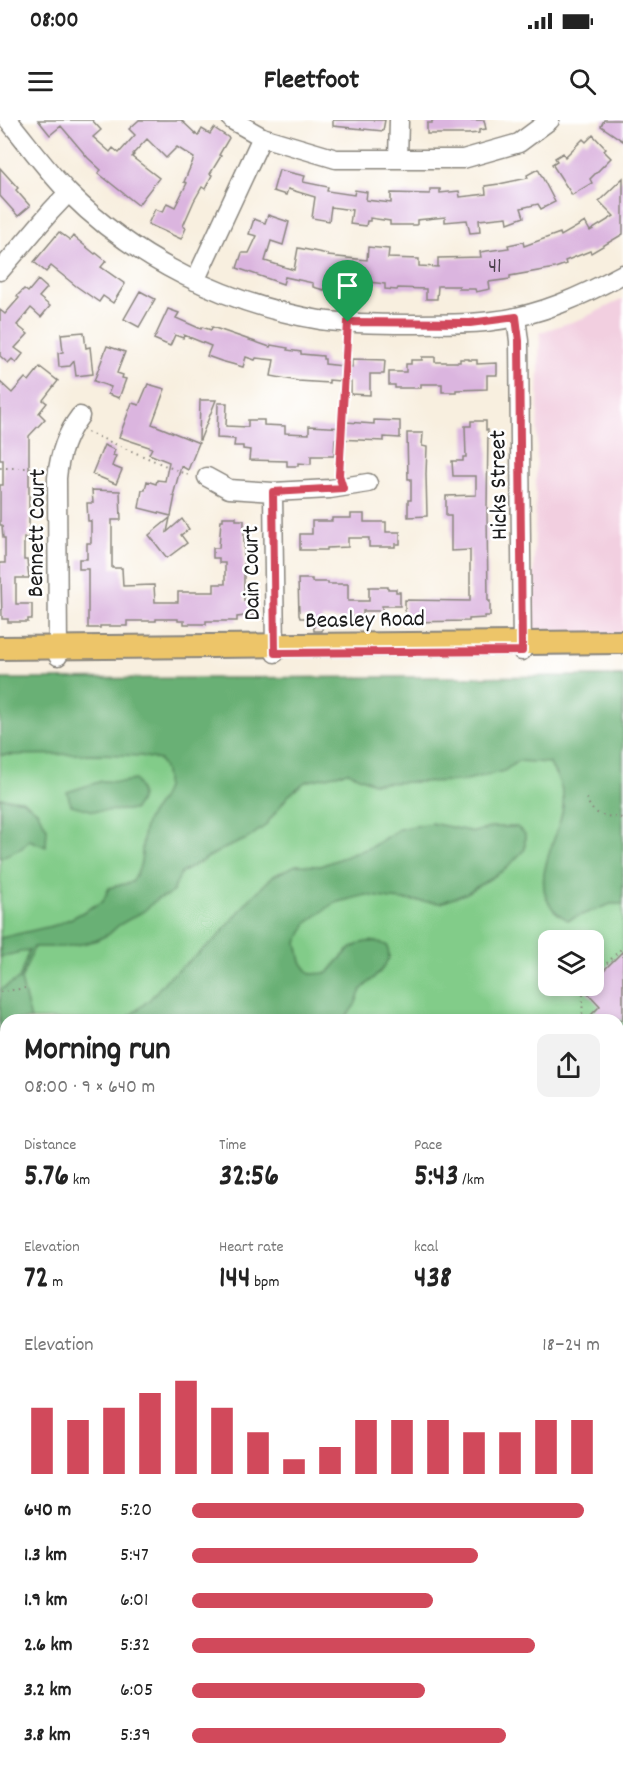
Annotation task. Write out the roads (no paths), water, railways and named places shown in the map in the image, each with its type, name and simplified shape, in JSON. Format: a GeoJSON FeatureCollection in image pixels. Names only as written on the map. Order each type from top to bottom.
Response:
{"type":"FeatureCollection","features":[{"type":"Feature","properties":{"kind":"main road","name":"Beasley Road"},"geometry":{"type":"LineString","coordinates":[[522,647],[623,642]]}},
{"type":"Feature","properties":{"kind":"main road","name":"Beasley Road"},"geometry":{"type":"LineString","coordinates":[[0,656],[58,652],[275,649],[522,647],[623,650]]}},
{"type":"Feature","properties":{"kind":"main road","name":"Beasley Road"},"geometry":{"type":"LineString","coordinates":[[0,648],[58,652]]}},
{"type":"Feature","properties":{"kind":"street"},"geometry":{"type":"LineString","coordinates":[[8,120],[68,193],[93,216],[140,251],[195,281],[263,307],[302,316],[348,322],[470,323],[516,317],[578,297],[623,274]]}},
{"type":"Feature","properties":{"kind":"street"},"geometry":{"type":"LineString","coordinates":[[232,120],[262,137],[336,159],[463,159],[519,143],[550,120]]}},
{"type":"Feature","properties":{"kind":"street"},"geometry":{"type":"LineString","coordinates":[[398,159],[399,120]]}},
{"type":"Feature","properties":{"kind":"street"},"geometry":{"type":"LineString","coordinates":[[195,281],[262,137]]}},
{"type":"Feature","properties":{"kind":"street"},"geometry":{"type":"LineString","coordinates":[[0,271],[68,193]]}},
{"type":"Feature","properties":{"kind":"street","name":"Hicks Street"},"geometry":{"type":"LineString","coordinates":[[516,317],[519,341],[522,647]]}},
{"type":"Feature","properties":{"kind":"street","name":"Bennett Court"},"geometry":{"type":"LineString","coordinates":[[58,652],[58,468],[62,453],[78,420]]}},
{"type":"Feature","properties":{"kind":"street","name":"Dain Court"},"geometry":{"type":"LineString","coordinates":[[207,477],[229,489],[273,492],[343,488],[368,483]]}},
{"type":"Feature","properties":{"kind":"street","name":"Dain Court"},"geometry":{"type":"LineString","coordinates":[[273,492],[275,649]]}}]}
